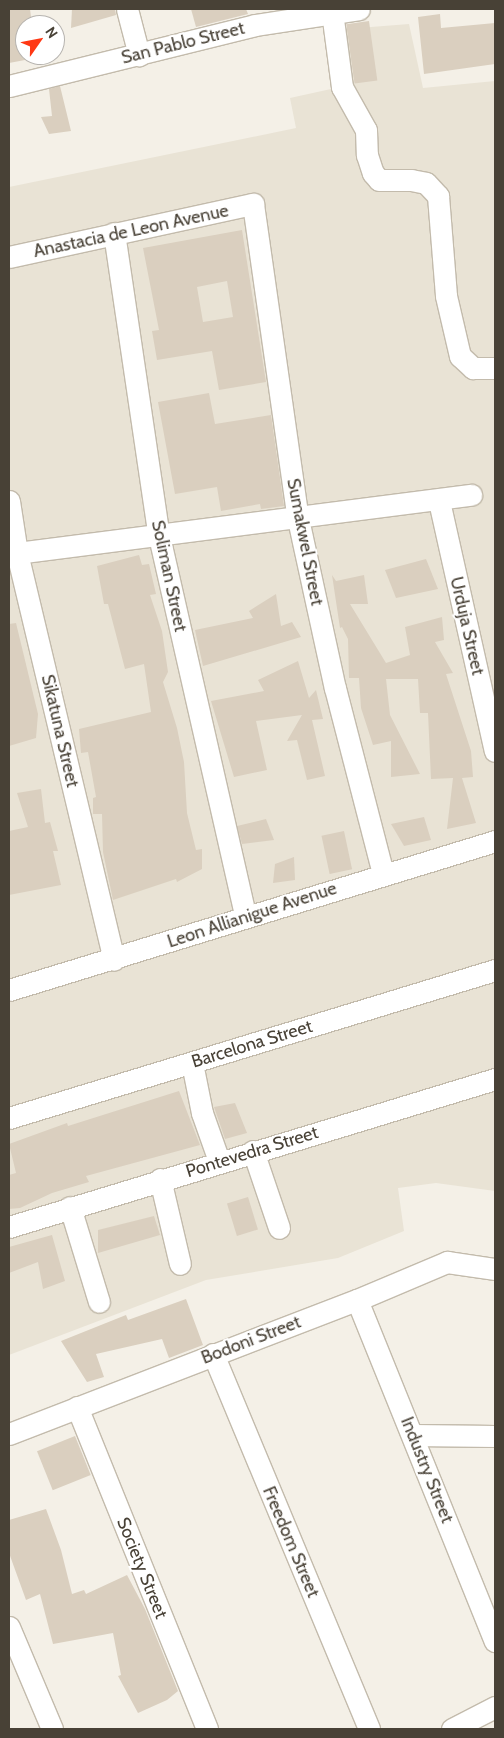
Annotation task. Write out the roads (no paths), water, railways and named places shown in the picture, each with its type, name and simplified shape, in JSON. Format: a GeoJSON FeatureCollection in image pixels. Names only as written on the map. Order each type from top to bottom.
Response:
{"type":"FeatureCollection","features":[{"type":"Feature","properties":{"kind":"street"},"geometry":{"type":"LineString","coordinates":[[127,9],[139,55]]}},
{"type":"Feature","properties":{"kind":"street"},"geometry":{"type":"LineString","coordinates":[[343,10],[342,87],[366,130],[366,155],[373,173],[379,180],[411,180],[426,183],[438,196],[446,296],[460,356],[473,368],[495,368]]}},
{"type":"Feature","properties":{"kind":"street","name":"San Pablo Street"},"geometry":{"type":"LineString","coordinates":[[9,86],[254,25],[343,10]]}},
{"type":"Feature","properties":{"kind":"street","name":"Anastacia de Leon Avenue"},"geometry":{"type":"LineString","coordinates":[[9,257],[253,204]]}},
{"type":"Feature","properties":{"kind":"street","name":"Sumakwel Street"},"geometry":{"type":"LineString","coordinates":[[253,204],[298,519],[335,688],[384,874]]}},
{"type":"Feature","properties":{"kind":"street","name":"Soliman Street"},"geometry":{"type":"LineString","coordinates":[[114,233],[159,536],[245,916]]}},
{"type":"Feature","properties":{"kind":"street"},"geometry":{"type":"LineString","coordinates":[[13,553],[298,519],[471,495]]}},
{"type":"Feature","properties":{"kind":"street","name":"Sikatuna Street"},"geometry":{"type":"LineString","coordinates":[[9,501],[13,553],[114,960]]}},
{"type":"Feature","properties":{"kind":"street","name":"Urduja Street"},"geometry":{"type":"LineString","coordinates":[[438,501],[495,751]]}},
{"type":"Feature","properties":{"kind":"street","name":"Leon Allianigue Avenue"},"geometry":{"type":"LineString","coordinates":[[9,990],[114,960],[245,916],[495,841]]}},
{"type":"Feature","properties":{"kind":"street","name":"Barcelona Street"},"geometry":{"type":"LineString","coordinates":[[9,1118],[495,970]]}},
{"type":"Feature","properties":{"kind":"street"},"geometry":{"type":"LineString","coordinates":[[192,1062],[202,1113],[219,1161]]}},
{"type":"Feature","properties":{"kind":"street","name":"Pontevedra Street"},"geometry":{"type":"LineString","coordinates":[[9,1227],[219,1161],[495,1079]]}},
{"type":"Feature","properties":{"kind":"street"},"geometry":{"type":"LineString","coordinates":[[253,1151],[279,1228]]}},
{"type":"Feature","properties":{"kind":"street"},"geometry":{"type":"LineString","coordinates":[[160,1179],[180,1264]]}},
{"type":"Feature","properties":{"kind":"street"},"geometry":{"type":"LineString","coordinates":[[70,1207],[99,1302]]}},
{"type":"Feature","properties":{"kind":"street","name":"Bodoni Street"},"geometry":{"type":"LineString","coordinates":[[9,1434],[356,1300],[447,1262],[495,1269]]}},
{"type":"Feature","properties":{"kind":"street","name":"Industry Street"},"geometry":{"type":"LineString","coordinates":[[356,1300],[413,1435],[495,1641]]}},
{"type":"Feature","properties":{"kind":"street","name":"Freedom Street"},"geometry":{"type":"LineString","coordinates":[[213,1354],[369,1729]]}},
{"type":"Feature","properties":{"kind":"street","name":"Society Street"},"geometry":{"type":"LineString","coordinates":[[77,1407],[207,1729]]}},
{"type":"Feature","properties":{"kind":"street"},"geometry":{"type":"LineString","coordinates":[[413,1435],[495,1436]]}},
{"type":"Feature","properties":{"kind":"street"},"geometry":{"type":"LineString","coordinates":[[9,1627],[52,1729]]}},
{"type":"Feature","properties":{"kind":"street"},"geometry":{"type":"LineString","coordinates":[[452,1729],[495,1706]]}}]}
